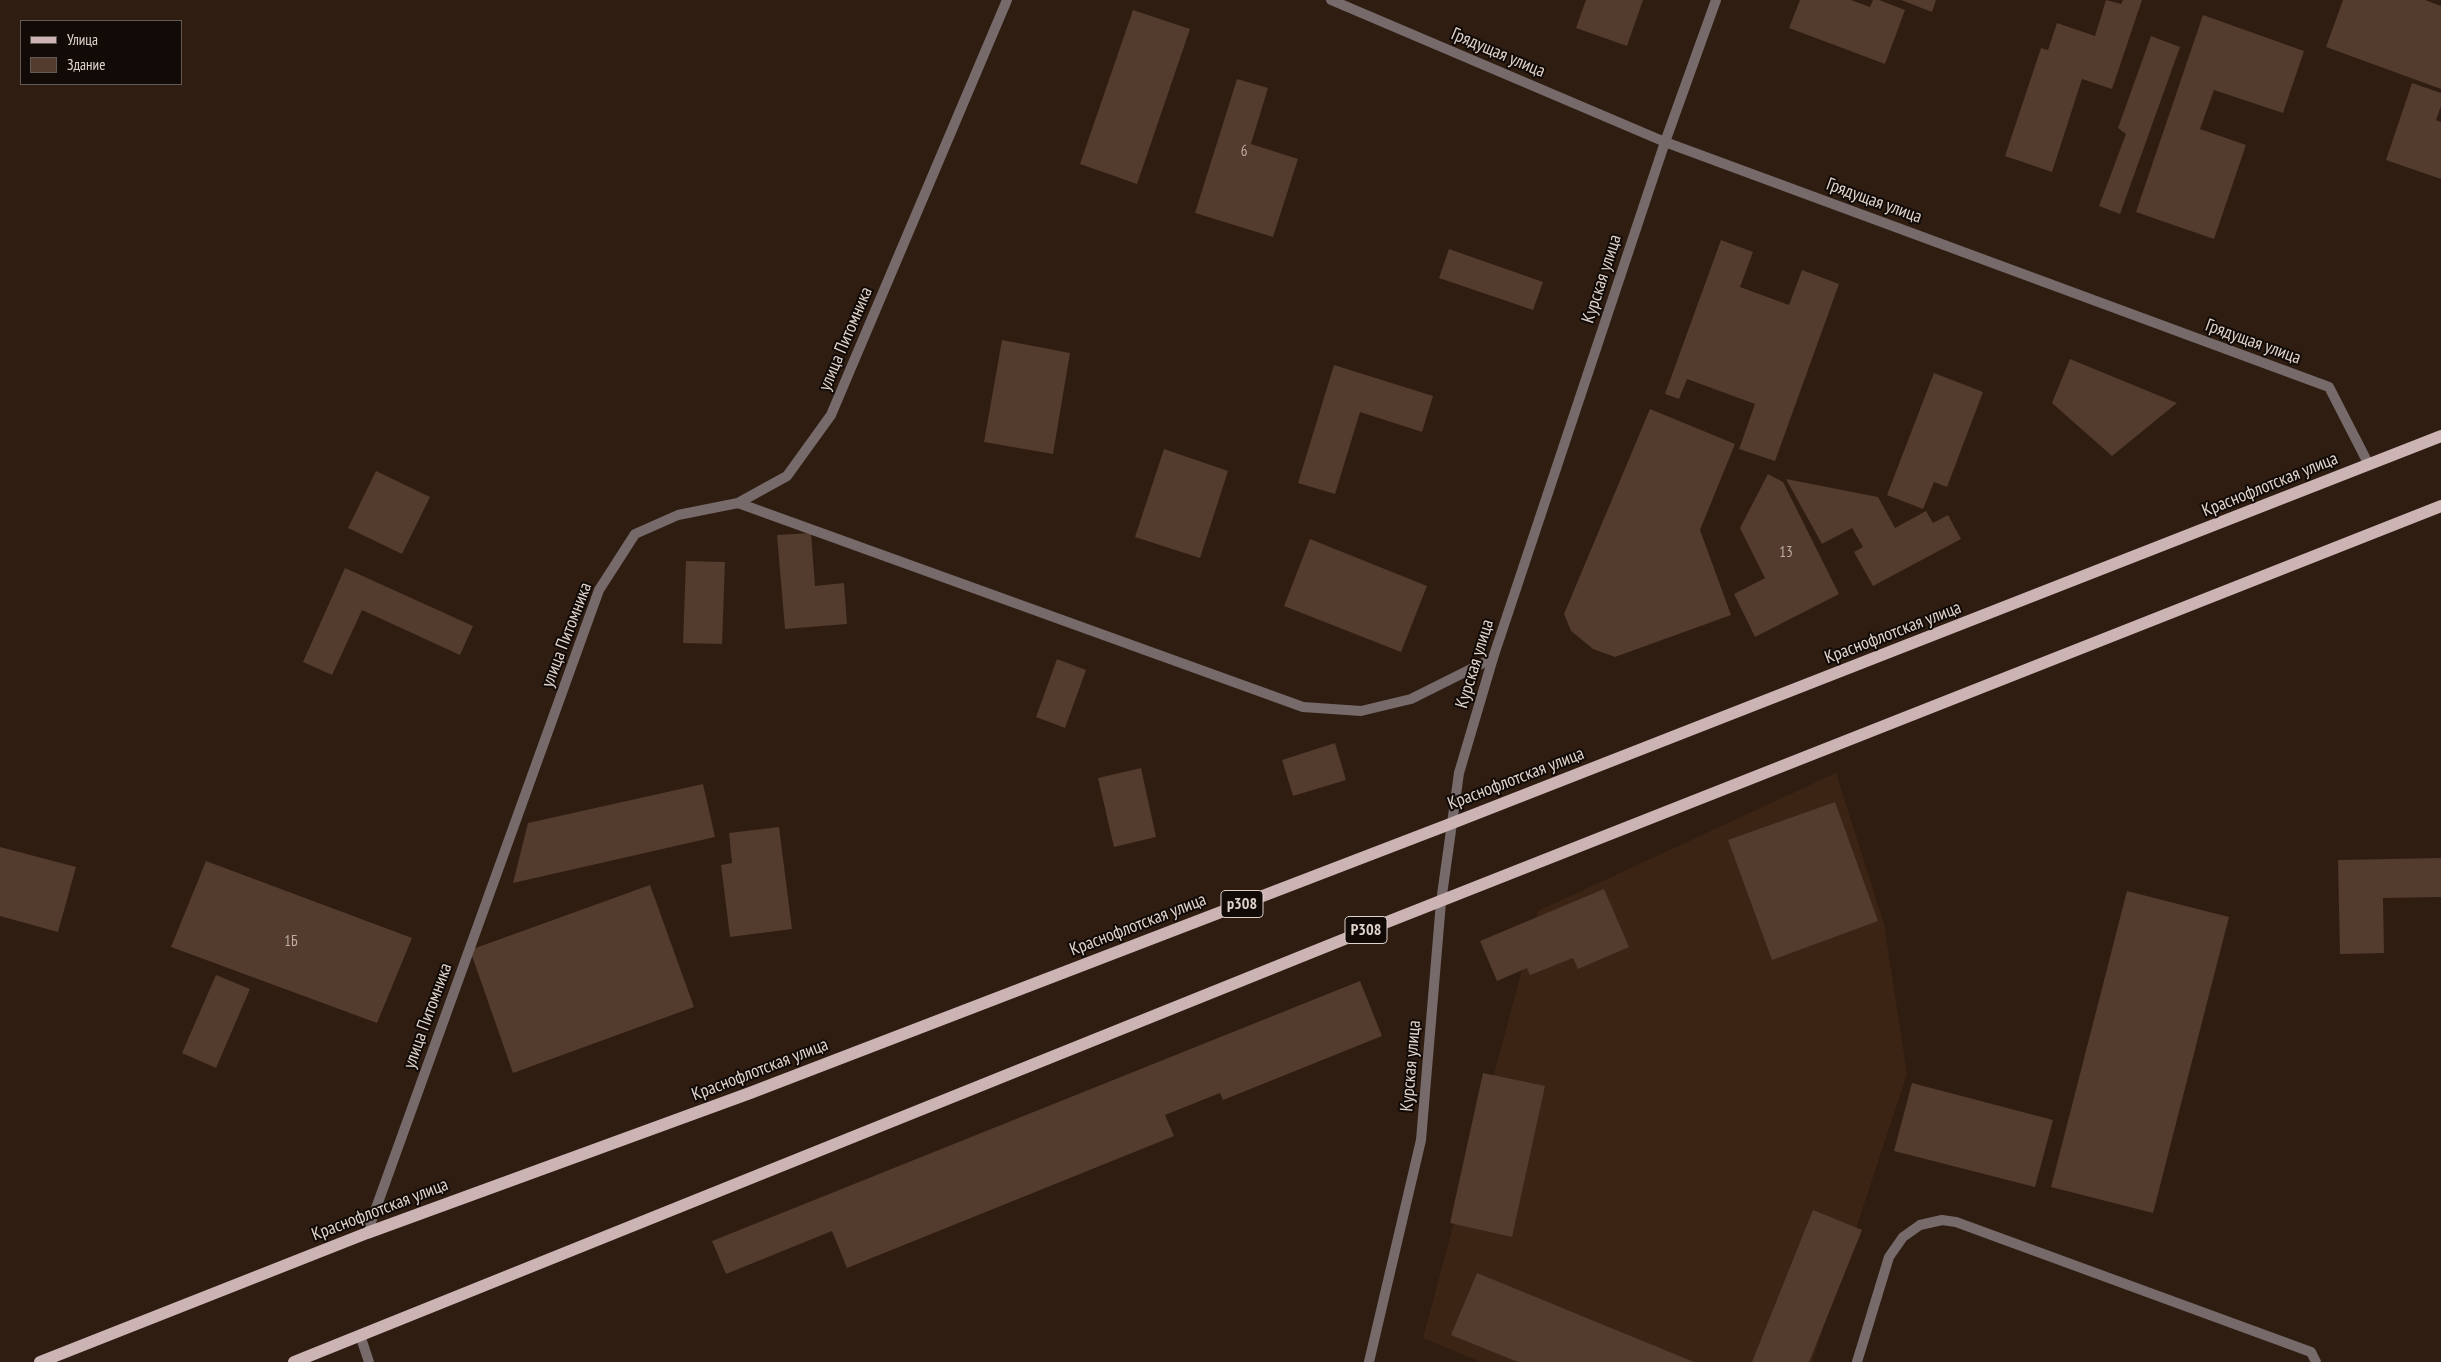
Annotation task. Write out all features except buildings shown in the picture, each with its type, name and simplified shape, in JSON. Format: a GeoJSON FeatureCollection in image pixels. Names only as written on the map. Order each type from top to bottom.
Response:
{"type":"FeatureCollection","features":[{"type":"Feature","properties":{"kind":"main road","name":"Краснофлотская улица"},"geometry":{"type":"LineString","coordinates":[[40,1362],[367,1233],[750,1093],[1450,824],[2441,436]]}},
{"type":"Feature","properties":{"kind":"main road","name":"P308"},"geometry":{"type":"LineString","coordinates":[[294,1362],[1344,939],[2441,506]]}},
{"type":"Feature","properties":{"kind":"street","name":"улица Питомника"},"geometry":{"type":"LineString","coordinates":[[367,1233],[600,590],[635,534],[678,515],[738,503],[787,476],[831,415],[1007,0]]}},
{"type":"Feature","properties":{"kind":"street","name":"Грядущая улица"},"geometry":{"type":"LineString","coordinates":[[1331,0],[1665,142],[2329,387],[2369,465]]}},
{"type":"Feature","properties":{"kind":"street","name":"Курская улица"},"geometry":{"type":"LineString","coordinates":[[1369,1362],[1420,1140],[1441,902],[1450,824],[1459,773],[1493,658],[1665,142],[1716,0]]}},
{"type":"Feature","properties":{"kind":"street"},"geometry":{"type":"LineString","coordinates":[[738,503],[1302,707],[1361,711],[1411,700],[1493,658]]}},
{"type":"Feature","properties":{"kind":"street"},"geometry":{"type":"LineString","coordinates":[[1857,1362],[1889,1257],[1903,1237],[1920,1225],[1942,1220],[1956,1222],[2311,1352],[2316,1362]]}},
{"type":"Feature","properties":{"kind":"street"},"geometry":{"type":"LineString","coordinates":[[360,1335],[369,1362]]}},
{"type":"Feature","properties":{"kind":"shaded area"},"geometry":{"type":"Polygon","coordinates":[[[1836,773],[1884,924],[1907,1074],[1812,1362],[1481,1362],[1423,1338],[1538,911],[1836,773]]]}}]}
